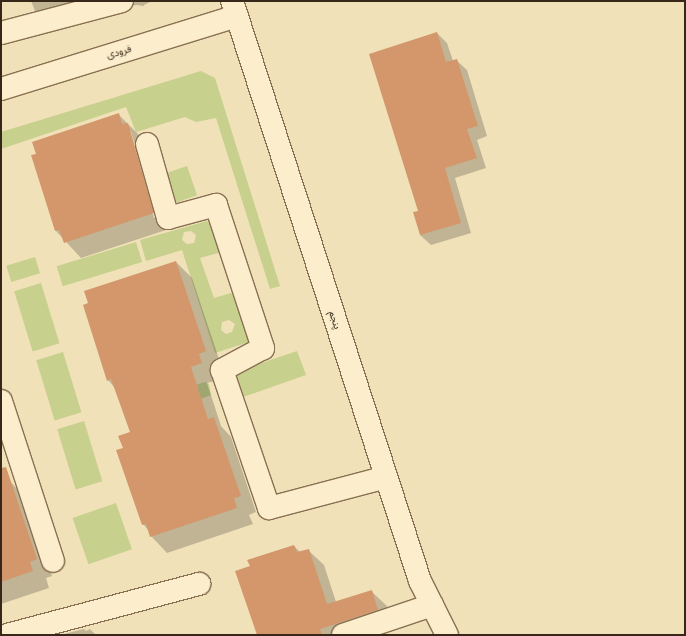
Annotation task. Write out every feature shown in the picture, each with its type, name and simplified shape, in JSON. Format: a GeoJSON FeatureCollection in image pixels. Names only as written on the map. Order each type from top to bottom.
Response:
{"type":"FeatureCollection","features":[{"type":"Feature","properties":{"kind":"street"},"geometry":{"type":"LineString","coordinates":[[1,33],[122,1]]}},
{"type":"Feature","properties":{"kind":"street","name":"فرودی"},"geometry":{"type":"LineString","coordinates":[[1,89],[234,8]]}},
{"type":"Feature","properties":{"kind":"street","name":"پنجم"},"geometry":{"type":"LineString","coordinates":[[234,8],[420,581],[447,635]]}},
{"type":"Feature","properties":{"kind":"street"},"geometry":{"type":"LineString","coordinates":[[147,144],[168,218],[216,205],[263,348],[222,370],[269,508],[386,476]]}},
{"type":"Feature","properties":{"kind":"street"},"geometry":{"type":"LineString","coordinates":[[1,401],[53,561]]}},
{"type":"Feature","properties":{"kind":"street"},"geometry":{"type":"LineString","coordinates":[[7,635],[199,584]]}},
{"type":"Feature","properties":{"kind":"street"},"geometry":{"type":"LineString","coordinates":[[343,635],[432,605]]}},
{"type":"Feature","properties":{"kind":"green space"},"geometry":{"type":"Polygon","coordinates":[[[201,71],[215,78],[280,286],[270,289],[216,118],[196,122],[185,117],[136,132],[126,107],[1,149],[1,132],[201,71]]]}},
{"type":"Feature","properties":{"kind":"green space"},"geometry":{"type":"Polygon","coordinates":[[[187,166],[197,195],[176,202],[166,173],[187,166]]]}},
{"type":"Feature","properties":{"kind":"green space"},"geometry":{"type":"Polygon","coordinates":[[[207,221],[214,225],[222,252],[200,258],[214,298],[231,293],[239,299],[252,341],[215,353],[182,250],[146,261],[140,240],[207,221]],[[191,231],[184,232],[182,240],[187,244],[194,243],[196,235],[191,231]],[[229,320],[222,322],[221,330],[226,334],[232,332],[235,324],[229,320]]]}},
{"type":"Feature","properties":{"kind":"green space"},"geometry":{"type":"Polygon","coordinates":[[[136,242],[142,262],[63,286],[57,266],[136,242]]]}},
{"type":"Feature","properties":{"kind":"green space"},"geometry":{"type":"Polygon","coordinates":[[[35,257],[40,273],[11,282],[6,266],[35,257]]]}},
{"type":"Feature","properties":{"kind":"green space"},"geometry":{"type":"Polygon","coordinates":[[[41,283],[59,343],[33,351],[14,291],[41,283]]]}},
{"type":"Feature","properties":{"kind":"green space"},"geometry":{"type":"Polygon","coordinates":[[[297,351],[306,375],[243,397],[238,395],[233,377],[238,371],[297,351]]]}},
{"type":"Feature","properties":{"kind":"green space"},"geometry":{"type":"Polygon","coordinates":[[[63,352],[81,412],[55,420],[36,360],[63,352]]]}},
{"type":"Feature","properties":{"kind":"green space"},"geometry":{"type":"Polygon","coordinates":[[[205,382],[209,384],[211,395],[169,411],[165,395],[205,382]]]}},
{"type":"Feature","properties":{"kind":"green space"},"geometry":{"type":"Polygon","coordinates":[[[84,421],[102,481],[76,489],[57,429],[84,421]]]}},
{"type":"Feature","properties":{"kind":"green space"},"geometry":{"type":"Polygon","coordinates":[[[116,503],[132,549],[88,564],[73,518],[116,503]]]}},
{"type":"Feature","properties":{"kind":"building"},"geometry":{"type":"Polygon","coordinates":[[[437,32],[446,62],[457,59],[478,126],[467,129],[477,158],[445,168],[461,223],[420,235],[413,212],[418,211],[369,54],[437,32]]]}},
{"type":"Feature","properties":{"kind":"building"},"geometry":{"type":"Polygon","coordinates":[[[119,113],[122,124],[128,123],[154,213],[64,243],[59,230],[55,231],[31,155],[36,154],[32,142],[119,113]]]}},
{"type":"Feature","properties":{"kind":"building"},"geometry":{"type":"Polygon","coordinates":[[[176,261],[206,351],[199,354],[202,363],[191,367],[208,419],[214,417],[241,496],[234,498],[237,508],[150,537],[146,524],[142,525],[116,450],[123,448],[118,436],[130,432],[111,379],[107,381],[83,305],[88,303],[84,291],[176,261]]]}},
{"type":"Feature","properties":{"kind":"building"},"geometry":{"type":"Polygon","coordinates":[[[6,467],[37,559],[30,562],[33,571],[1,582],[1,468],[6,467]]]}},
{"type":"Feature","properties":{"kind":"building"},"geometry":{"type":"Polygon","coordinates":[[[294,545],[297,552],[309,549],[327,604],[372,590],[378,610],[320,629],[322,635],[257,635],[235,571],[250,566],[247,560],[294,545]]]}}]}
